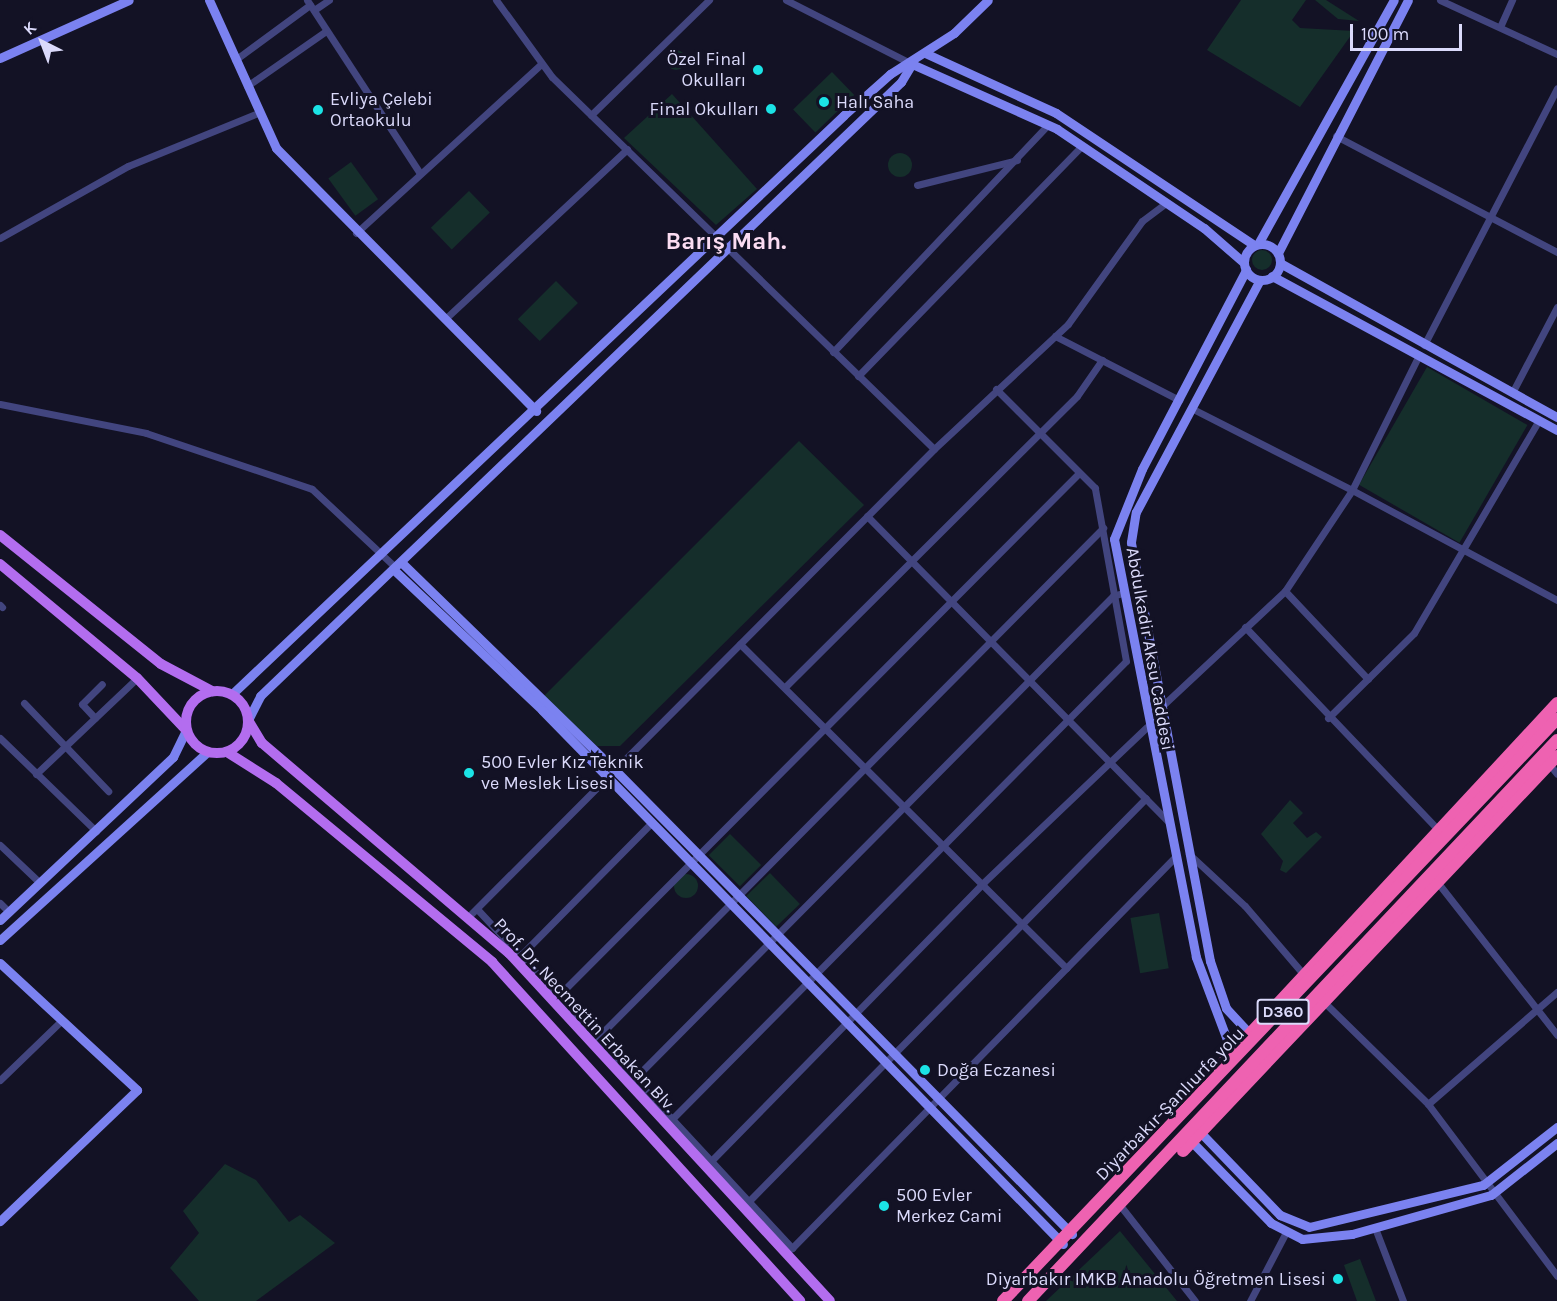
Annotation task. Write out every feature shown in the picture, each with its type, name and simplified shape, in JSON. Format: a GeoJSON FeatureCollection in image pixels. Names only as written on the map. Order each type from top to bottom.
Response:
{"type":"FeatureCollection","features":[{"type":"Feature","properties":{"kind":"highway"},"geometry":{"type":"LineString","coordinates":[[1136,1164],[1149,1140],[1440,832],[1557,703]]}},
{"type":"Feature","properties":{"kind":"highway","name":"Diyarbakır-Şanlıurfa yolu"},"geometry":{"type":"LineString","coordinates":[[1003,1301],[1072,1234],[1557,719]]}},
{"type":"Feature","properties":{"kind":"highway","name":"Diyarbakır-Şanlıurfa yolu"},"geometry":{"type":"LineString","coordinates":[[1028,1301],[1557,740]]}},
{"type":"Feature","properties":{"kind":"highway"},"geometry":{"type":"LineString","coordinates":[[1150,1174],[1196,1138],[1326,1004],[1438,883],[1554,765]]}},
{"type":"Feature","properties":{"kind":"main road"},"geometry":{"type":"LineString","coordinates":[[0,58],[129,0]]}},
{"type":"Feature","properties":{"kind":"main road"},"geometry":{"type":"LineString","coordinates":[[209,0],[258,113],[276,148],[356,233],[536,411]]}},
{"type":"Feature","properties":{"kind":"main road"},"geometry":{"type":"LineString","coordinates":[[232,694],[536,411],[715,235],[890,74],[912,64],[988,0]]}},
{"type":"Feature","properties":{"kind":"main road"},"geometry":{"type":"LineString","coordinates":[[1256,245],[1394,0]]}},
{"type":"Feature","properties":{"kind":"main road"},"geometry":{"type":"LineString","coordinates":[[1272,276],[1336,136],[1408,0]]}},
{"type":"Feature","properties":{"kind":"main road"},"geometry":{"type":"LineString","coordinates":[[925,53],[1063,117],[1256,245],[1424,345],[1557,417]]}},
{"type":"Feature","properties":{"kind":"main road"},"geometry":{"type":"LineString","coordinates":[[912,64],[1048,125],[1082,146],[1166,203],[1260,280],[1272,276],[1557,430]]}},
{"type":"Feature","properties":{"kind":"main road"},"geometry":{"type":"LineString","coordinates":[[0,940],[207,752],[227,752],[243,739],[248,720],[260,696],[901,82],[912,64]]}},
{"type":"Feature","properties":{"kind":"main road","name":"Abdulkadir Aksu Caddesi"},"geometry":{"type":"LineString","coordinates":[[1232,1053],[1218,1023],[1196,957],[1117,595],[1115,529],[1256,245]]}},
{"type":"Feature","properties":{"kind":"main road","name":"Abdulkadir Aksu Caddesi"},"geometry":{"type":"LineString","coordinates":[[1250,1034],[1236,1021],[1219,993],[1189,854],[1133,568],[1132,525],[1191,408],[1260,280]]}},
{"type":"Feature","properties":{"kind":"main road"},"geometry":{"type":"LineString","coordinates":[[0,535],[161,664],[212,691],[232,694],[248,720]]}},
{"type":"Feature","properties":{"kind":"main road"},"geometry":{"type":"LineString","coordinates":[[0,564],[137,678],[207,752]]}},
{"type":"Feature","properties":{"kind":"main road"},"geometry":{"type":"LineString","coordinates":[[396,566],[613,774],[695,859],[730,902],[849,1022],[892,1057]]}},
{"type":"Feature","properties":{"kind":"main road"},"geometry":{"type":"LineString","coordinates":[[0,920],[178,751],[194,700],[212,691]]}},
{"type":"Feature","properties":{"kind":"main road","name":"Prof. Dr. Necmettin Erbakan Blv."},"geometry":{"type":"LineString","coordinates":[[248,720],[262,743],[473,913],[830,1301]]}},
{"type":"Feature","properties":{"kind":"main road","name":"Prof. Dr. Necmettin Erbakan Blv."},"geometry":{"type":"LineString","coordinates":[[227,752],[276,783],[492,962],[800,1301]]}},
{"type":"Feature","properties":{"kind":"main road"},"geometry":{"type":"LineString","coordinates":[[613,774],[652,822],[738,895],[779,935],[857,1013],[892,1057],[937,1103],[1072,1234]]}},
{"type":"Feature","properties":{"kind":"main road"},"geometry":{"type":"LineString","coordinates":[[0,963],[137,1090],[2,1217]]}},
{"type":"Feature","properties":{"kind":"main road"},"geometry":{"type":"LineString","coordinates":[[1218,1023],[1228,1030],[1236,1021]]}},
{"type":"Feature","properties":{"kind":"main road"},"geometry":{"type":"LineString","coordinates":[[937,1103],[1062,1244]]}},
{"type":"Feature","properties":{"kind":"main road"},"geometry":{"type":"LineString","coordinates":[[1196,1138],[1280,1215],[1309,1227],[1483,1185],[1557,1127]]}},
{"type":"Feature","properties":{"kind":"main road"},"geometry":{"type":"LineString","coordinates":[[1196,1138],[1285,1234],[1327,1238],[1376,1228],[1491,1195],[1557,1143]]}},
{"type":"Feature","properties":{"kind":"street"},"geometry":{"type":"LineString","coordinates":[[235,60],[311,5],[329,0]]}},
{"type":"Feature","properties":{"kind":"street"},"geometry":{"type":"LineString","coordinates":[[496,0],[540,65],[934,449]]}},
{"type":"Feature","properties":{"kind":"street"},"geometry":{"type":"LineString","coordinates":[[591,115],[709,0]]}},
{"type":"Feature","properties":{"kind":"street"},"geometry":{"type":"LineString","coordinates":[[786,0],[912,64]]}},
{"type":"Feature","properties":{"kind":"street"},"geometry":{"type":"LineString","coordinates":[[1440,0],[1557,54]]}},
{"type":"Feature","properties":{"kind":"street"},"geometry":{"type":"LineString","coordinates":[[1500,27],[1512,0]]}},
{"type":"Feature","properties":{"kind":"street"},"geometry":{"type":"LineString","coordinates":[[311,5],[419,172]]}},
{"type":"Feature","properties":{"kind":"street"},"geometry":{"type":"LineString","coordinates":[[247,86],[326,31]]}},
{"type":"Feature","properties":{"kind":"street"},"geometry":{"type":"LineString","coordinates":[[356,233],[419,172],[540,65]]}},
{"type":"Feature","properties":{"kind":"street"},"geometry":{"type":"LineString","coordinates":[[1424,345],[1557,88]]}},
{"type":"Feature","properties":{"kind":"street"},"geometry":{"type":"LineString","coordinates":[[0,238],[128,166],[258,113]]}},
{"type":"Feature","properties":{"kind":"street"},"geometry":{"type":"LineString","coordinates":[[833,352],[1048,125]]}},
{"type":"Feature","properties":{"kind":"street"},"geometry":{"type":"LineString","coordinates":[[1336,136],[1557,252]]}},
{"type":"Feature","properties":{"kind":"street"},"geometry":{"type":"LineString","coordinates":[[858,376],[1082,146]]}},
{"type":"Feature","properties":{"kind":"street"},"geometry":{"type":"LineString","coordinates":[[445,319],[627,149]]}},
{"type":"Feature","properties":{"kind":"street"},"geometry":{"type":"LineString","coordinates":[[916,185],[1017,160]]}},
{"type":"Feature","properties":{"kind":"street"},"geometry":{"type":"LineString","coordinates":[[1166,203],[1142,221],[1055,336],[934,449],[473,913],[523,954],[792,1248],[937,1103],[1175,857]]}},
{"type":"Feature","properties":{"kind":"street"},"geometry":{"type":"LineString","coordinates":[[1512,393],[1557,307]]}},
{"type":"Feature","properties":{"kind":"street"},"geometry":{"type":"LineString","coordinates":[[1055,336],[1179,400]]}},
{"type":"Feature","properties":{"kind":"street"},"geometry":{"type":"LineString","coordinates":[[1161,707],[1285,591],[1353,490],[1419,355]]}},
{"type":"Feature","properties":{"kind":"street"},"geometry":{"type":"LineString","coordinates":[[785,687],[1039,435],[1085,387],[1102,360]]}},
{"type":"Feature","properties":{"kind":"street"},"geometry":{"type":"LineString","coordinates":[[673,1118],[1126,661],[1117,595],[1095,488],[1039,435],[996,389]]}},
{"type":"Feature","properties":{"kind":"street"},"geometry":{"type":"LineString","coordinates":[[0,404],[146,433],[312,489],[396,566]]}},
{"type":"Feature","properties":{"kind":"street"},"geometry":{"type":"LineString","coordinates":[[1191,408],[1353,490],[1557,600]]}},
{"type":"Feature","properties":{"kind":"street"},"geometry":{"type":"LineString","coordinates":[[1328,717],[1414,633],[1461,549],[1539,420]]}},
{"type":"Feature","properties":{"kind":"street"},"geometry":{"type":"LineString","coordinates":[[560,994],[1078,474]]}},
{"type":"Feature","properties":{"kind":"street"},"geometry":{"type":"LineString","coordinates":[[867,516],[992,639],[1168,821]]}},
{"type":"Feature","properties":{"kind":"street"},"geometry":{"type":"LineString","coordinates":[[599,1036],[1102,528]]}},
{"type":"Feature","properties":{"kind":"street"},"geometry":{"type":"LineString","coordinates":[[1285,591],[1368,679]]}},
{"type":"Feature","properties":{"kind":"street"},"geometry":{"type":"LineString","coordinates":[[636,1077],[1117,595]]}},
{"type":"Feature","properties":{"kind":"street"},"geometry":{"type":"LineString","coordinates":[[1245,627],[1328,717],[1440,832]]}},
{"type":"Feature","properties":{"kind":"street"},"geometry":{"type":"LineString","coordinates":[[740,644],[945,844],[1066,968]]}},
{"type":"Feature","properties":{"kind":"street"},"geometry":{"type":"LineString","coordinates":[[36,774],[137,678]]}},
{"type":"Feature","properties":{"kind":"street"},"geometry":{"type":"LineString","coordinates":[[95,718],[82,704],[102,684]]}},
{"type":"Feature","properties":{"kind":"street"},"geometry":{"type":"LineString","coordinates":[[24,703],[108,791]]}},
{"type":"Feature","properties":{"kind":"street"},"geometry":{"type":"LineString","coordinates":[[712,1160],[983,883],[1109,760],[1147,727]]}},
{"type":"Feature","properties":{"kind":"street"},"geometry":{"type":"LineString","coordinates":[[0,738],[96,831]]}},
{"type":"Feature","properties":{"kind":"street"},"geometry":{"type":"LineString","coordinates":[[750,1200],[1146,798]]}},
{"type":"Feature","properties":{"kind":"street"},"geometry":{"type":"LineString","coordinates":[[523,954],[652,822]]}},
{"type":"Feature","properties":{"kind":"street"},"geometry":{"type":"LineString","coordinates":[[0,845],[40,883]]}},
{"type":"Feature","properties":{"kind":"street"},"geometry":{"type":"LineString","coordinates":[[1189,854],[1245,906],[1305,976]]}},
{"type":"Feature","properties":{"kind":"street"},"geometry":{"type":"LineString","coordinates":[[1438,883],[1557,1035]]}},
{"type":"Feature","properties":{"kind":"street"},"geometry":{"type":"LineString","coordinates":[[0,903],[9,912]]}},
{"type":"Feature","properties":{"kind":"street"},"geometry":{"type":"LineString","coordinates":[[1428,1104],[1557,992]]}},
{"type":"Feature","properties":{"kind":"street"},"geometry":{"type":"LineString","coordinates":[[1326,1004],[1428,1104],[1483,1185],[1557,1276]]}},
{"type":"Feature","properties":{"kind":"street"},"geometry":{"type":"LineString","coordinates":[[0,1080],[62,1020]]}},
{"type":"Feature","properties":{"kind":"street"},"geometry":{"type":"LineString","coordinates":[[1119,1204],[1196,1301]]}},
{"type":"Feature","properties":{"kind":"street"},"geometry":{"type":"LineString","coordinates":[[1376,1228],[1403,1301]]}},
{"type":"Feature","properties":{"kind":"street"},"geometry":{"type":"LineString","coordinates":[[1250,1301],[1285,1234]]}},
{"type":"Feature","properties":{"kind":"green space"},"geometry":{"type":"Polygon","coordinates":[[[1241,0],[1306,0],[1292,20],[1300,28],[1354,31],[1300,107],[1207,50],[1241,0]]]}},
{"type":"Feature","properties":{"kind":"green space"},"geometry":{"type":"Polygon","coordinates":[[[1315,0],[1326,0],[1359,21],[1338,19],[1315,0]]]}},
{"type":"Feature","properties":{"kind":"green space"},"geometry":{"type":"Polygon","coordinates":[[[676,50],[683,53],[686,60],[683,67],[676,70],[669,67],[666,60],[669,53],[676,50]]]}},
{"type":"Feature","properties":{"kind":"green space","name":"Halı Saha"},"geometry":{"type":"Polygon","coordinates":[[[832,72],[854,95],[815,133],[793,110],[832,72]]]}},
{"type":"Feature","properties":{"kind":"green space"},"geometry":{"type":"Polygon","coordinates":[[[672,94],[757,189],[716,225],[624,138],[672,94]]]}},
{"type":"Feature","properties":{"kind":"green space"},"geometry":{"type":"Polygon","coordinates":[[[900,153],[909,156],[912,165],[909,174],[900,177],[891,174],[888,165],[891,156],[900,153]]]}},
{"type":"Feature","properties":{"kind":"green space"},"geometry":{"type":"Polygon","coordinates":[[[351,162],[378,199],[355,216],[328,178],[351,162]]]}},
{"type":"Feature","properties":{"kind":"green space"},"geometry":{"type":"Polygon","coordinates":[[[469,191],[490,213],[452,249],[431,228],[469,191]]]}},
{"type":"Feature","properties":{"kind":"green space"},"geometry":{"type":"Polygon","coordinates":[[[1258,250],[1266,250],[1272,256],[1272,264],[1266,270],[1258,270],[1252,264],[1252,256],[1258,250]]]}},
{"type":"Feature","properties":{"kind":"green space"},"geometry":{"type":"Polygon","coordinates":[[[556,281],[578,303],[540,341],[518,319],[556,281]]]}},
{"type":"Feature","properties":{"kind":"green space"},"geometry":{"type":"Polygon","coordinates":[[[1427,367],[1527,425],[1459,543],[1359,485],[1427,367]]]}},
{"type":"Feature","properties":{"kind":"green space"},"geometry":{"type":"Polygon","coordinates":[[[799,441],[864,505],[620,746],[597,746],[544,696],[799,441]]]}},
{"type":"Feature","properties":{"kind":"green space"},"geometry":{"type":"Polygon","coordinates":[[[1290,800],[1303,813],[1293,823],[1307,838],[1316,832],[1322,837],[1286,873],[1280,870],[1283,861],[1261,834],[1290,800]]]}},
{"type":"Feature","properties":{"kind":"green space"},"geometry":{"type":"Polygon","coordinates":[[[730,834],[761,865],[740,886],[709,855],[730,834]]]}},
{"type":"Feature","properties":{"kind":"green space"},"geometry":{"type":"Polygon","coordinates":[[[770,873],[800,904],[776,927],[746,896],[770,873]]]}},
{"type":"Feature","properties":{"kind":"green space"},"geometry":{"type":"Polygon","coordinates":[[[686,874],[695,877],[698,886],[695,895],[686,898],[677,895],[674,886],[677,877],[686,874]]]}},
{"type":"Feature","properties":{"kind":"green space"},"geometry":{"type":"Polygon","coordinates":[[[1159,913],[1169,968],[1140,973],[1130,918],[1159,913]]]}},
{"type":"Feature","properties":{"kind":"green space"},"geometry":{"type":"Polygon","coordinates":[[[225,1164],[256,1180],[289,1222],[300,1215],[335,1243],[256,1301],[199,1301],[170,1268],[199,1233],[183,1211],[225,1164]]]}},
{"type":"Feature","properties":{"kind":"green space"},"geometry":{"type":"Polygon","coordinates":[[[1120,1231],[1177,1301],[1046,1301],[1120,1231]]]}},
{"type":"Feature","properties":{"kind":"green space"},"geometry":{"type":"Polygon","coordinates":[[[1360,1259],[1376,1301],[1357,1301],[1344,1265],[1360,1259]]]}},
{"type":"Feature","properties":{"kind":"place","name":"Özel Final Okulları"},"geometry":{"type":"Point","coordinates":[758,70]}},
{"type":"Feature","properties":{"kind":"place","name":"Halı Saha"},"geometry":{"type":"Point","coordinates":[824,102]}},
{"type":"Feature","properties":{"kind":"place","name":"Final Okulları"},"geometry":{"type":"Point","coordinates":[771,109]}},
{"type":"Feature","properties":{"kind":"place","name":"Evliya Çelebi Ortaokulu"},"geometry":{"type":"Point","coordinates":[318,110]}},
{"type":"Feature","properties":{"kind":"place","name":"500 Evler Kız Teknik ve Meslek Lisesi"},"geometry":{"type":"Point","coordinates":[469,773]}},
{"type":"Feature","properties":{"kind":"place","name":"Doğa Eczanesi"},"geometry":{"type":"Point","coordinates":[925,1070]}},
{"type":"Feature","properties":{"kind":"place","name":"500 Evler Merkez Cami"},"geometry":{"type":"Point","coordinates":[884,1206]}},
{"type":"Feature","properties":{"kind":"place","name":"Diyarbakır IMKB Anadolu Öğretmen Lisesi"},"geometry":{"type":"Point","coordinates":[1338,1279]}},
{"type":"Feature","properties":{"kind":"district","name":"Barış Mah."},"geometry":{"type":"Point","coordinates":[726,242]}}]}
